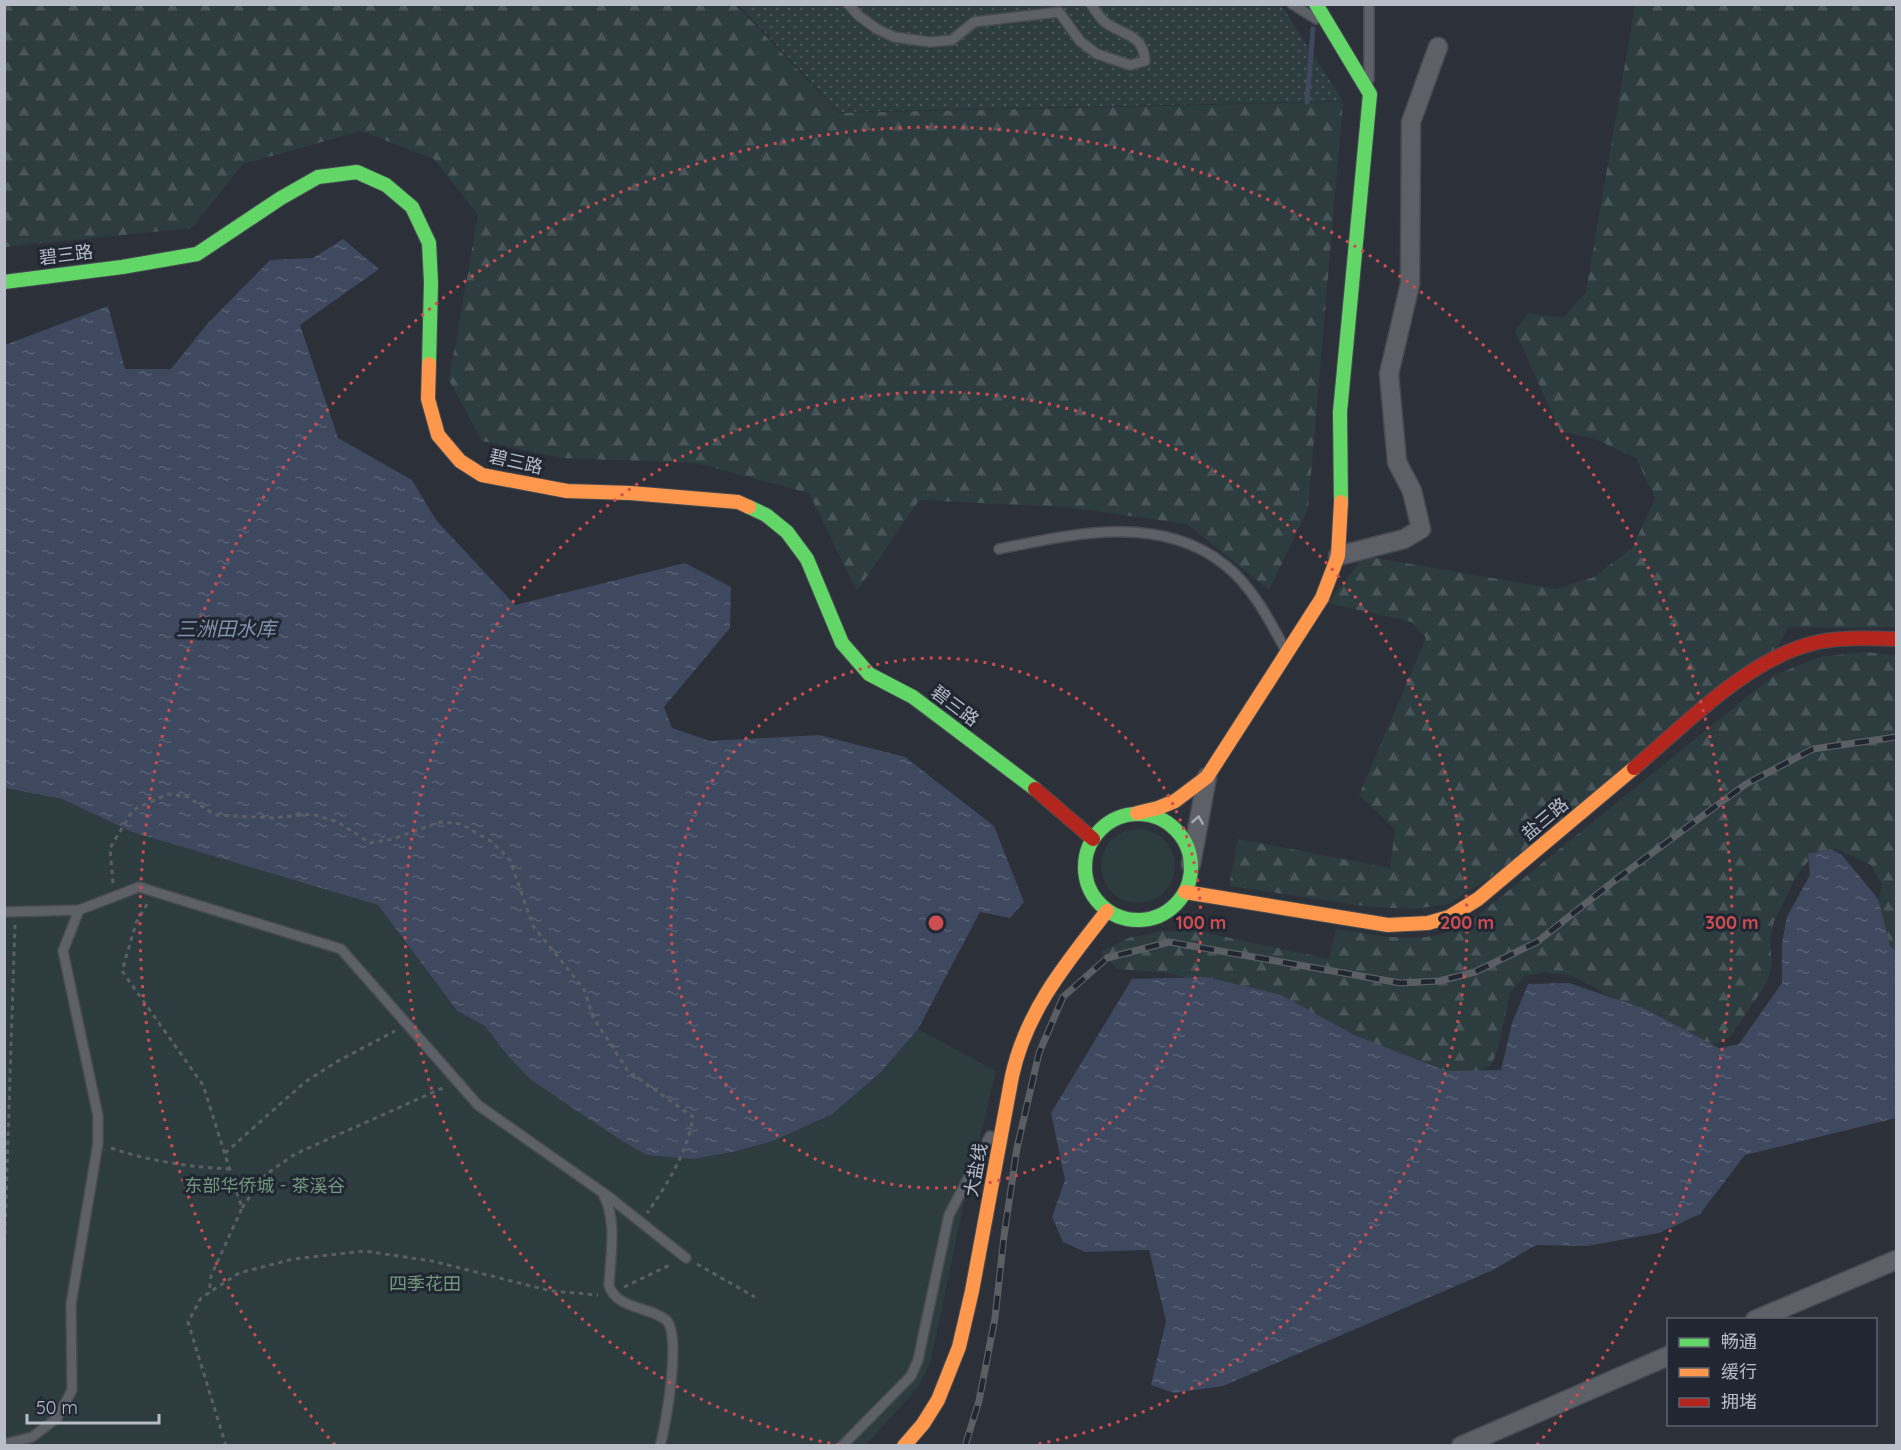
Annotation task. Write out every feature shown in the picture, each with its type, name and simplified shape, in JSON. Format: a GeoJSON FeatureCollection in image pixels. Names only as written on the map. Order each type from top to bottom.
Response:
{"type":"FeatureCollection","features":[{"type":"Feature","properties":{"kind":"main road"},"geometry":{"type":"LineString","coordinates":[[1137,813],[1156,817],[1173,827],[1183,838],[1191,864],[1190,878],[1185,892],[1168,911],[1144,920],[1131,920],[1107,911],[1090,891],[1085,864],[1087,851],[1093,838],[1112,820],[1124,815],[1171,804],[1189,793],[1207,777],[1322,598],[1338,556],[1341,518],[1340,412],[1370,94],[1316,4]]}},
{"type":"Feature","properties":{"kind":"main road","name":"碧三路"},"geometry":{"type":"LineString","coordinates":[[4,282],[122,267],[197,254],[281,198],[318,177],[357,172],[386,185],[412,207],[429,243],[431,282],[428,399],[438,435],[460,461],[482,475],[567,491],[630,493],[738,502],[766,515],[787,532],[807,559],[842,643],[869,674],[922,704],[1023,779],[1093,838]]}},
{"type":"Feature","properties":{"kind":"main road","name":"盐三路"},"geometry":{"type":"LineString","coordinates":[[1185,892],[1388,925],[1428,923],[1449,917],[1478,899],[1743,676],[1792,650],[1816,642],[1844,638],[1896,639]]}},
{"type":"Feature","properties":{"kind":"main road","name":"大盐线"},"geometry":{"type":"LineString","coordinates":[[911,1443],[937,1403],[957,1356],[1016,1059],[1031,1019],[1069,959],[1107,911]]}},
{"type":"Feature","properties":{"kind":"street"},"geometry":{"type":"LineString","coordinates":[[1338,556],[1404,539],[1421,529],[1412,491],[1397,462],[1389,374],[1410,284],[1411,122],[1438,47]]}},
{"type":"Feature","properties":{"kind":"street"},"geometry":{"type":"LineString","coordinates":[[1191,864],[1207,777]]}},
{"type":"Feature","properties":{"kind":"street"},"geometry":{"type":"LineString","coordinates":[[1760,1318],[1896,1260]]}},
{"type":"Feature","properties":{"kind":"street"},"geometry":{"type":"LineString","coordinates":[[1461,1446],[1667,1356]]}},
{"type":"Feature","properties":{"kind":"lane"},"geometry":{"type":"LineString","coordinates":[[848,4],[859,16],[894,37],[930,42],[952,40],[974,22],[1059,12],[1080,41],[1097,54],[1130,65],[1145,61],[1144,51],[1136,38],[1105,22],[1090,4]]}},
{"type":"Feature","properties":{"kind":"lane"},"geometry":{"type":"LineString","coordinates":[[1292,4],[1331,28]]}},
{"type":"Feature","properties":{"kind":"lane"},"geometry":{"type":"LineString","coordinates":[[1369,4],[1370,94]]}},
{"type":"Feature","properties":{"kind":"lane"},"geometry":{"type":"LineString","coordinates":[[999,549],[1090,532],[1145,534],[1177,540],[1204,551],[1226,565],[1242,581],[1273,627],[1287,653]]}},
{"type":"Feature","properties":{"kind":"lane"},"geometry":{"type":"LineString","coordinates":[[4,912],[79,910],[139,887],[340,949],[478,1105],[601,1191],[686,1258]]}},
{"type":"Feature","properties":{"kind":"lane"},"geometry":{"type":"LineString","coordinates":[[4,1444],[32,1437],[57,1418],[72,1390],[71,1304],[98,1143],[98,1116],[63,951],[79,910]]}},
{"type":"Feature","properties":{"kind":"lane"},"geometry":{"type":"LineString","coordinates":[[842,1446],[911,1376],[918,1360],[949,1215],[1007,1104]]}},
{"type":"Feature","properties":{"kind":"lane"},"geometry":{"type":"LineString","coordinates":[[601,1191],[608,1202],[611,1221],[609,1286],[611,1293],[624,1303],[665,1319],[673,1333],[672,1377],[666,1427],[660,1446]]}},
{"type":"Feature","properties":{"kind":"path"},"geometry":{"type":"LineString","coordinates":[[114,897],[110,848],[134,810],[168,794],[188,797],[215,815],[273,818],[312,814],[338,822],[370,843],[393,839],[440,822],[461,824],[492,842],[510,861],[533,926],[584,989],[593,1017],[628,1071],[693,1117],[691,1134],[664,1189],[640,1222]]}},
{"type":"Feature","properties":{"kind":"path"},"geometry":{"type":"LineString","coordinates":[[154,892],[136,923],[122,971],[203,1085],[242,1208]]}},
{"type":"Feature","properties":{"kind":"path"},"geometry":{"type":"LineString","coordinates":[[4,1262],[15,913]]}},
{"type":"Feature","properties":{"kind":"path"},"geometry":{"type":"LineString","coordinates":[[225,1153],[305,1082],[338,1061],[407,1025]]}},
{"type":"Feature","properties":{"kind":"path"},"geometry":{"type":"LineString","coordinates":[[209,1293],[211,1276],[242,1208],[265,1175],[295,1154],[457,1082]]}},
{"type":"Feature","properties":{"kind":"path"},"geometry":{"type":"LineString","coordinates":[[98,1143],[130,1155],[206,1168],[230,1169]]}},
{"type":"Feature","properties":{"kind":"path"},"geometry":{"type":"LineString","coordinates":[[226,1446],[188,1322],[201,1298],[240,1273],[250,1270],[293,1259],[365,1251],[432,1261],[551,1291],[601,1295],[611,1293],[686,1258],[755,1297]]}},
{"type":"Feature","properties":{"kind":"green space"},"geometry":{"type":"Polygon","coordinates":[[[4,5],[736,5],[839,113],[1343,102],[1308,509],[1269,590],[1187,524],[1066,507],[919,500],[857,591],[809,493],[696,463],[561,458],[482,441],[449,380],[478,215],[434,159],[361,131],[243,164],[192,228],[5,247],[4,5]]]}},
{"type":"Feature","properties":{"kind":"green space"},"geometry":{"type":"Polygon","coordinates":[[[739,5],[1281,5],[1343,101],[839,112],[739,5]]]}},
{"type":"Feature","properties":{"kind":"green space"},"geometry":{"type":"Polygon","coordinates":[[[1635,5],[1896,5],[1896,627],[1789,627],[1778,646],[1520,858],[1449,904],[1414,909],[1371,907],[1229,886],[1238,839],[1390,868],[1395,829],[1359,795],[1426,638],[1412,622],[1328,603],[1364,556],[1556,589],[1594,577],[1633,547],[1655,498],[1636,458],[1593,438],[1560,431],[1515,331],[1528,313],[1563,318],[1586,292],[1635,5]]]}},
{"type":"Feature","properties":{"kind":"green space"},"geometry":{"type":"Polygon","coordinates":[[[1864,652],[1896,655],[1896,956],[1886,949],[1877,908],[1882,885],[1871,865],[1835,848],[1812,856],[1796,877],[1774,921],[1770,942],[1772,966],[1766,984],[1730,1037],[1717,1043],[1699,1042],[1684,1036],[1573,976],[1545,972],[1524,976],[1510,993],[1498,1048],[1491,1066],[1462,1077],[1421,1066],[1261,997],[1169,973],[1118,969],[1101,952],[1128,938],[1162,931],[1197,931],[1329,959],[1336,929],[1403,938],[1429,937],[1446,933],[1472,920],[1774,675],[1820,657],[1864,652]]]}},
{"type":"Feature","properties":{"kind":"green space","name":"东部华侨城 - 茶溪谷"},"geometry":{"type":"Polygon","coordinates":[[[4,788],[62,799],[132,832],[378,905],[456,1011],[485,1026],[508,1056],[530,1079],[693,1159],[773,1141],[881,1072],[918,1029],[996,1071],[962,1212],[931,1360],[919,1386],[866,1445],[5,1445],[4,788]]]}},
{"type":"Feature","properties":{"kind":"green space"},"geometry":{"type":"Polygon","coordinates":[[[1138,829],[1152,832],[1164,840],[1172,852],[1175,866],[1172,880],[1164,892],[1152,900],[1138,903],[1124,900],[1112,892],[1104,880],[1101,866],[1104,852],[1112,840],[1124,832],[1138,829]]]}},
{"type":"Feature","properties":{"kind":"water","name":"三洲田水库"},"geometry":{"type":"Polygon","coordinates":[[[343,239],[379,269],[300,325],[338,438],[412,480],[436,520],[515,605],[685,563],[731,587],[730,628],[664,707],[672,728],[710,741],[819,735],[905,757],[994,826],[1024,902],[1010,918],[980,912],[918,1029],[881,1072],[832,1114],[773,1141],[732,1152],[693,1159],[647,1155],[619,1139],[530,1079],[508,1056],[485,1026],[457,1011],[378,905],[132,832],[62,799],[5,788],[5,345],[108,306],[125,369],[171,369],[208,323],[270,260],[313,258],[343,239]]]}},
{"type":"Feature","properties":{"kind":"water"},"geometry":{"type":"Polygon","coordinates":[[[1831,849],[1842,855],[1878,899],[1890,946],[1896,951],[1896,1118],[1745,1155],[1700,1214],[1659,1233],[1587,1246],[1536,1245],[1493,1270],[1223,1386],[1174,1393],[1151,1385],[1166,1321],[1149,1250],[1085,1252],[1063,1242],[1052,1217],[1065,1180],[1051,1113],[1132,979],[1206,977],[1281,995],[1354,1035],[1446,1071],[1501,1070],[1512,1023],[1528,984],[1569,983],[1645,1009],[1719,1048],[1739,1044],[1782,983],[1782,943],[1787,917],[1810,875],[1808,854],[1831,849]]]}},
{"type":"Feature","properties":{"kind":"waterway"},"geometry":{"type":"LineString","coordinates":[[1307,102],[1313,29]]}},
{"type":"Feature","properties":{"kind":"railway"},"geometry":{"type":"LineString","coordinates":[[965,1446],[979,1401],[995,1318],[1017,1148],[1039,1053],[1063,997],[1107,958],[1169,942],[1400,983],[1439,981],[1475,972],[1537,942],[1614,881],[1746,784],[1813,749],[1896,737]]}},
{"type":"Feature","properties":{"kind":"traffic: fast"},"geometry":{"type":"LineString","coordinates":[[1316,4],[1370,94],[1340,412],[1341,502]]}},
{"type":"Feature","properties":{"kind":"traffic: fast"},"geometry":{"type":"LineString","coordinates":[[4,282],[122,267],[197,254],[281,198],[318,177],[357,172],[386,185],[412,207],[429,243],[431,282],[429,364]]}},
{"type":"Feature","properties":{"kind":"traffic: fast"},"geometry":{"type":"LineString","coordinates":[[749,507],[766,515],[787,532],[807,559],[842,643],[869,674],[913,697],[1035,789]]}},
{"type":"Feature","properties":{"kind":"traffic: fast"},"geometry":{"type":"LineString","coordinates":[[1138,814],[1158,818],[1176,829],[1187,847],[1191,867],[1187,887],[1176,905],[1158,916],[1138,920],[1118,916],[1100,905],[1089,887],[1085,867],[1089,847],[1100,829],[1118,818],[1138,814]]}},
{"type":"Feature","properties":{"kind":"traffic: slow"},"geometry":{"type":"LineString","coordinates":[[429,364],[428,399],[438,435],[460,461],[482,475],[567,491],[630,493],[738,502],[749,507]]}},
{"type":"Feature","properties":{"kind":"traffic: slow"},"geometry":{"type":"LineString","coordinates":[[1137,813],[1175,801],[1207,777],[1322,598],[1338,556],[1341,502]]}},
{"type":"Feature","properties":{"kind":"traffic: slow"},"geometry":{"type":"LineString","coordinates":[[1185,892],[1388,925],[1428,923],[1449,917],[1478,899],[1634,768]]}},
{"type":"Feature","properties":{"kind":"traffic: slow"},"geometry":{"type":"LineString","coordinates":[[904,1446],[923,1424],[938,1400],[959,1347],[1018,1052],[1050,988],[1107,911]]}},
{"type":"Feature","properties":{"kind":"traffic: jam"},"geometry":{"type":"LineString","coordinates":[[1634,768],[1720,694],[1743,677],[1792,650],[1828,640],[1896,639]]}},
{"type":"Feature","properties":{"kind":"traffic: jam"},"geometry":{"type":"LineString","coordinates":[[1035,789],[1093,839]]}},
{"type":"Feature","properties":{"kind":"park label","name":"四季花田"},"geometry":{"type":"Point","coordinates":[425,1284]}}]}
